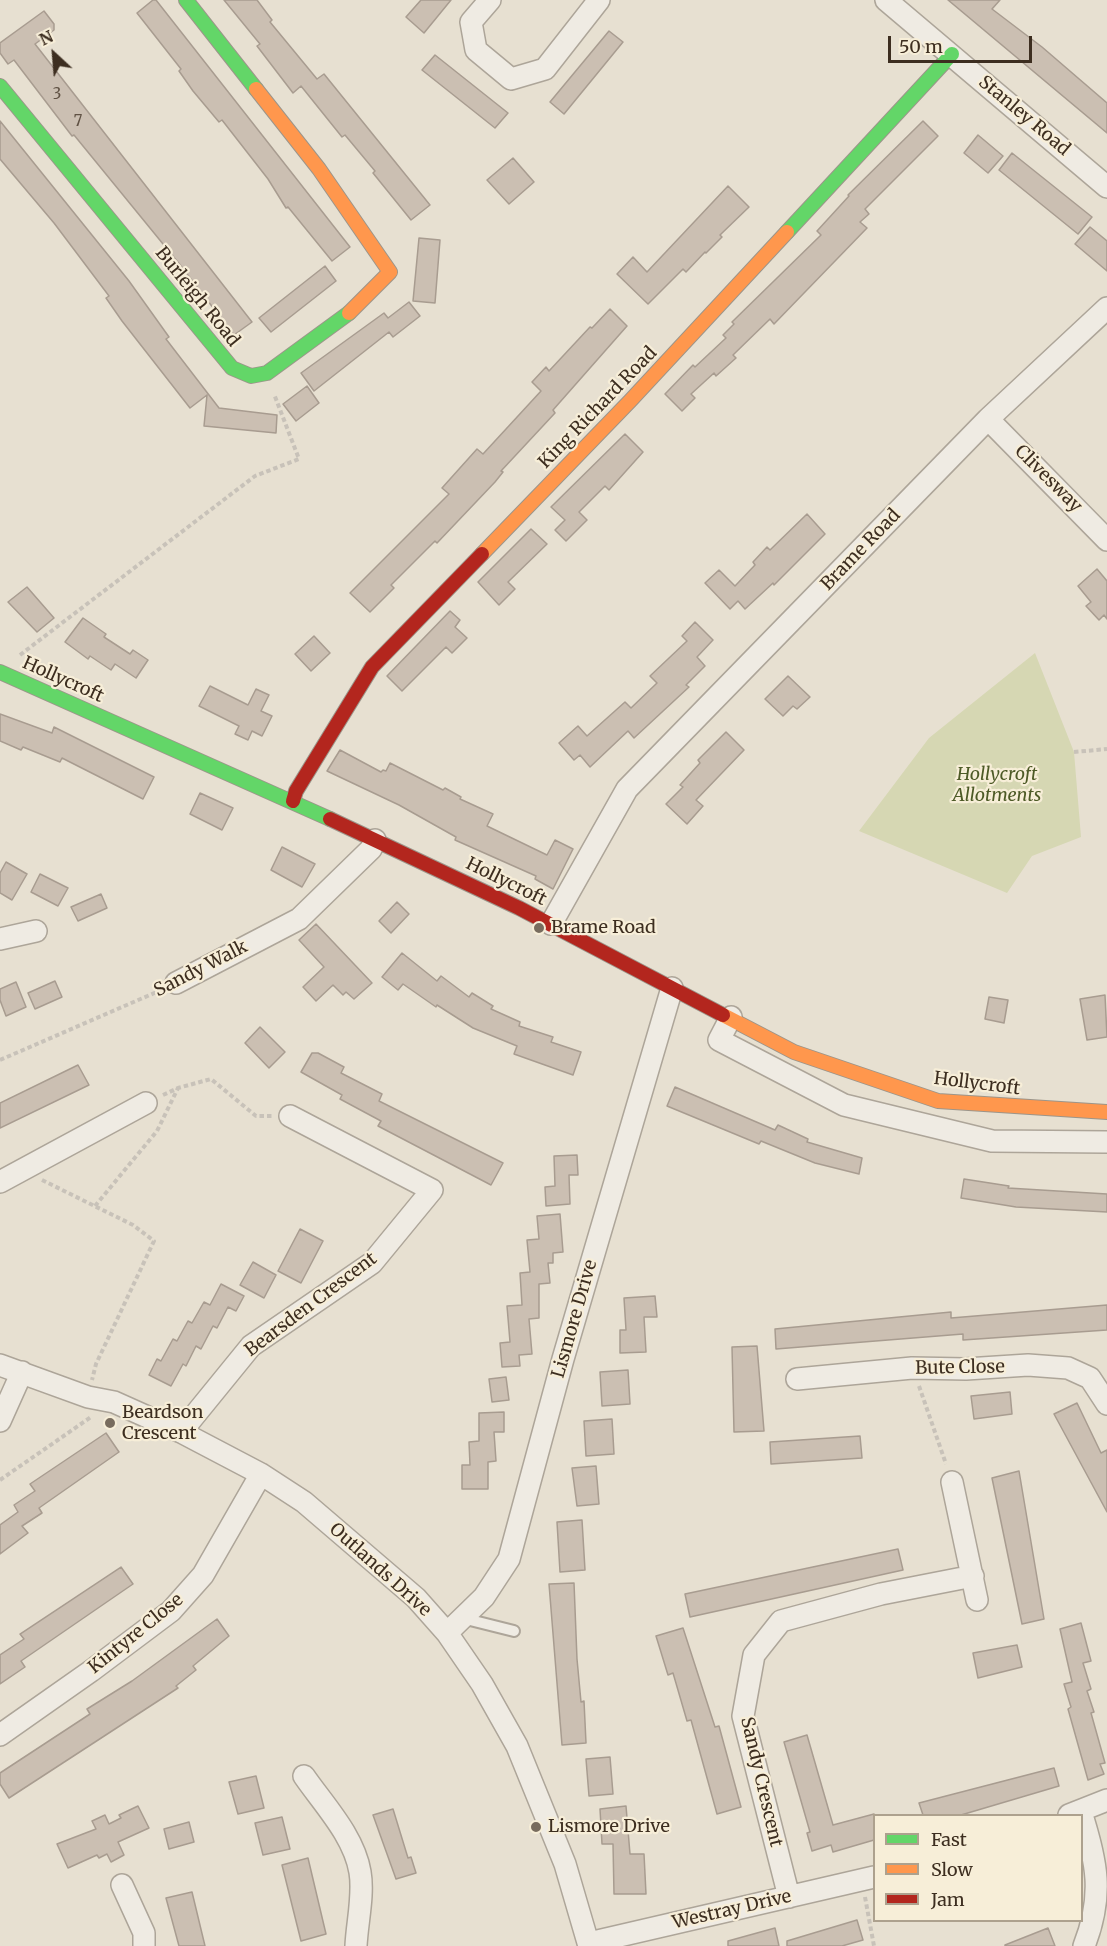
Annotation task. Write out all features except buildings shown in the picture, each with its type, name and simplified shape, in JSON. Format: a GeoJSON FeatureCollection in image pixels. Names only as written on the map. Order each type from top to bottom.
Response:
{"type":"FeatureCollection","features":[{"type":"Feature","properties":{"kind":"street"},"geometry":{"type":"LineString","coordinates":[[186,0],[319,169],[390,272],[355,309],[267,373]]}},
{"type":"Feature","properties":{"kind":"street"},"geometry":{"type":"LineString","coordinates":[[490,0],[471,22],[476,50],[511,79],[545,69],[599,0]]}},
{"type":"Feature","properties":{"kind":"street","name":"Stanley Road"},"geometry":{"type":"LineString","coordinates":[[886,0],[1107,187]]}},
{"type":"Feature","properties":{"kind":"street","name":"King Richard Road"},"geometry":{"type":"LineString","coordinates":[[293,801],[296,791],[372,667],[630,401],[952,54]]}},
{"type":"Feature","properties":{"kind":"street","name":"Burleigh Road"},"geometry":{"type":"LineString","coordinates":[[0,86],[232,368],[251,376],[267,373]]}},
{"type":"Feature","properties":{"kind":"street","name":"Brame Road"},"geometry":{"type":"LineString","coordinates":[[551,924],[627,789],[988,419],[1107,308]]}},
{"type":"Feature","properties":{"kind":"street","name":"Clivesway"},"geometry":{"type":"LineString","coordinates":[[988,419],[1107,540]]}},
{"type":"Feature","properties":{"kind":"street","name":"Hollycroft"},"geometry":{"type":"LineString","coordinates":[[2,673],[293,801],[551,924],[794,1052],[938,1101],[1107,1112]]}},
{"type":"Feature","properties":{"kind":"street","name":"Sandy Walk"},"geometry":{"type":"LineString","coordinates":[[176,983],[299,919],[371,849],[375,840]]}},
{"type":"Feature","properties":{"kind":"street"},"geometry":{"type":"LineString","coordinates":[[0,939],[36,931]]}},
{"type":"Feature","properties":{"kind":"street","name":"Lismore Drive"},"geometry":{"type":"LineString","coordinates":[[447,1633],[484,1597],[509,1559],[562,1359],[672,988]]}},
{"type":"Feature","properties":{"kind":"street"},"geometry":{"type":"LineString","coordinates":[[730,1017],[719,1040],[844,1105],[992,1141],[1107,1142]]}},
{"type":"Feature","properties":{"kind":"street"},"geometry":{"type":"LineString","coordinates":[[6,1176],[146,1103]]}},
{"type":"Feature","properties":{"kind":"street","name":"Bearsden Crescent"},"geometry":{"type":"LineString","coordinates":[[181,1432],[250,1346],[372,1263],[432,1190],[290,1116]]}},
{"type":"Feature","properties":{"kind":"street","name":"Outlands Drive"},"geometry":{"type":"LineString","coordinates":[[0,1365],[88,1396],[114,1402],[181,1432],[261,1474],[321,1517],[416,1598],[447,1633],[482,1684],[521,1754],[562,1856],[589,1944]]}},
{"type":"Feature","properties":{"kind":"street","name":"Bute Close"},"geometry":{"type":"LineString","coordinates":[[797,1379],[912,1368],[966,1369],[1028,1365],[1068,1368],[1090,1378],[1107,1404]]}},
{"type":"Feature","properties":{"kind":"street"},"geometry":{"type":"LineString","coordinates":[[0,1421],[22,1372]]}},
{"type":"Feature","properties":{"kind":"street","name":"Kintyre Close"},"geometry":{"type":"LineString","coordinates":[[0,1735],[92,1671],[171,1611],[203,1575],[261,1474]]}},
{"type":"Feature","properties":{"kind":"street"},"geometry":{"type":"LineString","coordinates":[[952,1482],[977,1600]]}},
{"type":"Feature","properties":{"kind":"street","name":"Sandy Crescent"},"geometry":{"type":"LineString","coordinates":[[789,1897],[743,1716],[754,1655],[781,1621],[881,1594],[973,1576]]}},
{"type":"Feature","properties":{"kind":"street"},"geometry":{"type":"LineString","coordinates":[[304,1776],[337,1823],[354,1853],[360,1879],[356,1946]]}},
{"type":"Feature","properties":{"kind":"street"},"geometry":{"type":"LineString","coordinates":[[1075,1814],[1107,1800]]}},
{"type":"Feature","properties":{"kind":"street"},"geometry":{"type":"LineString","coordinates":[[1083,1836],[1098,1876],[1092,1927],[1084,1946]]}},
{"type":"Feature","properties":{"kind":"street","name":"Westray Drive"},"geometry":{"type":"LineString","coordinates":[[589,1944],[868,1878]]}},
{"type":"Feature","properties":{"kind":"street"},"geometry":{"type":"LineString","coordinates":[[122,1885],[144,1933],[144,1946]]}},
{"type":"Feature","properties":{"kind":"lane"},"geometry":{"type":"LineString","coordinates":[[462,1618],[514,1631]]}},
{"type":"Feature","properties":{"kind":"path"},"geometry":{"type":"LineString","coordinates":[[2,673],[10,663],[255,476],[299,459],[267,373]]}},
{"type":"Feature","properties":{"kind":"path"},"geometry":{"type":"LineString","coordinates":[[1074,752],[1107,749]]}},
{"type":"Feature","properties":{"kind":"path","name":"Sandy Walk"},"geometry":{"type":"LineString","coordinates":[[0,1060],[176,983]]}},
{"type":"Feature","properties":{"kind":"path"},"geometry":{"type":"LineString","coordinates":[[146,1103],[178,1088],[211,1079],[256,1116],[290,1116]]}},
{"type":"Feature","properties":{"kind":"path"},"geometry":{"type":"LineString","coordinates":[[95,1206],[157,1131],[178,1088]]}},
{"type":"Feature","properties":{"kind":"path"},"geometry":{"type":"LineString","coordinates":[[6,1176],[95,1206],[133,1225],[154,1242],[96,1364],[88,1396]]}},
{"type":"Feature","properties":{"kind":"path"},"geometry":{"type":"LineString","coordinates":[[912,1368],[952,1482]]}},
{"type":"Feature","properties":{"kind":"path"},"geometry":{"type":"LineString","coordinates":[[0,1480],[114,1402]]}},
{"type":"Feature","properties":{"kind":"path"},"geometry":{"type":"LineString","coordinates":[[868,1878],[874,1946]]}},
{"type":"Feature","properties":{"kind":"green space","name":"Hollycroft Allotments"},"geometry":{"type":"Polygon","coordinates":[[[1035,653],[1074,752],[1081,837],[1032,856],[1007,893],[859,831],[929,738],[1035,653]]]}},
{"type":"Feature","properties":{"kind":"traffic: fast"},"geometry":{"type":"LineString","coordinates":[[186,0],[256,89]]}},
{"type":"Feature","properties":{"kind":"traffic: fast"},"geometry":{"type":"LineString","coordinates":[[787,232],[952,54]]}},
{"type":"Feature","properties":{"kind":"traffic: fast"},"geometry":{"type":"LineString","coordinates":[[0,86],[232,368],[251,376],[267,373],[349,313]]}},
{"type":"Feature","properties":{"kind":"traffic: fast"},"geometry":{"type":"LineString","coordinates":[[0,672],[330,819]]}},
{"type":"Feature","properties":{"kind":"traffic: slow"},"geometry":{"type":"LineString","coordinates":[[256,89],[319,169],[390,272],[349,313]]}},
{"type":"Feature","properties":{"kind":"traffic: slow"},"geometry":{"type":"LineString","coordinates":[[482,554],[630,401],[787,232]]}},
{"type":"Feature","properties":{"kind":"traffic: slow"},"geometry":{"type":"LineString","coordinates":[[723,1015],[794,1052],[938,1101],[1107,1112]]}},
{"type":"Feature","properties":{"kind":"traffic: jam"},"geometry":{"type":"LineString","coordinates":[[293,801],[296,791],[372,667],[482,554]]}},
{"type":"Feature","properties":{"kind":"traffic: jam"},"geometry":{"type":"LineString","coordinates":[[330,819],[519,908],[723,1015]]}},
{"type":"Feature","properties":{"kind":"place","name":"Brame Road"},"geometry":{"type":"Point","coordinates":[539,928]}},
{"type":"Feature","properties":{"kind":"place","name":"Beardson Crescent"},"geometry":{"type":"Point","coordinates":[110,1423]}},
{"type":"Feature","properties":{"kind":"place","name":"Lismore Drive"},"geometry":{"type":"Point","coordinates":[536,1827]}}]}
